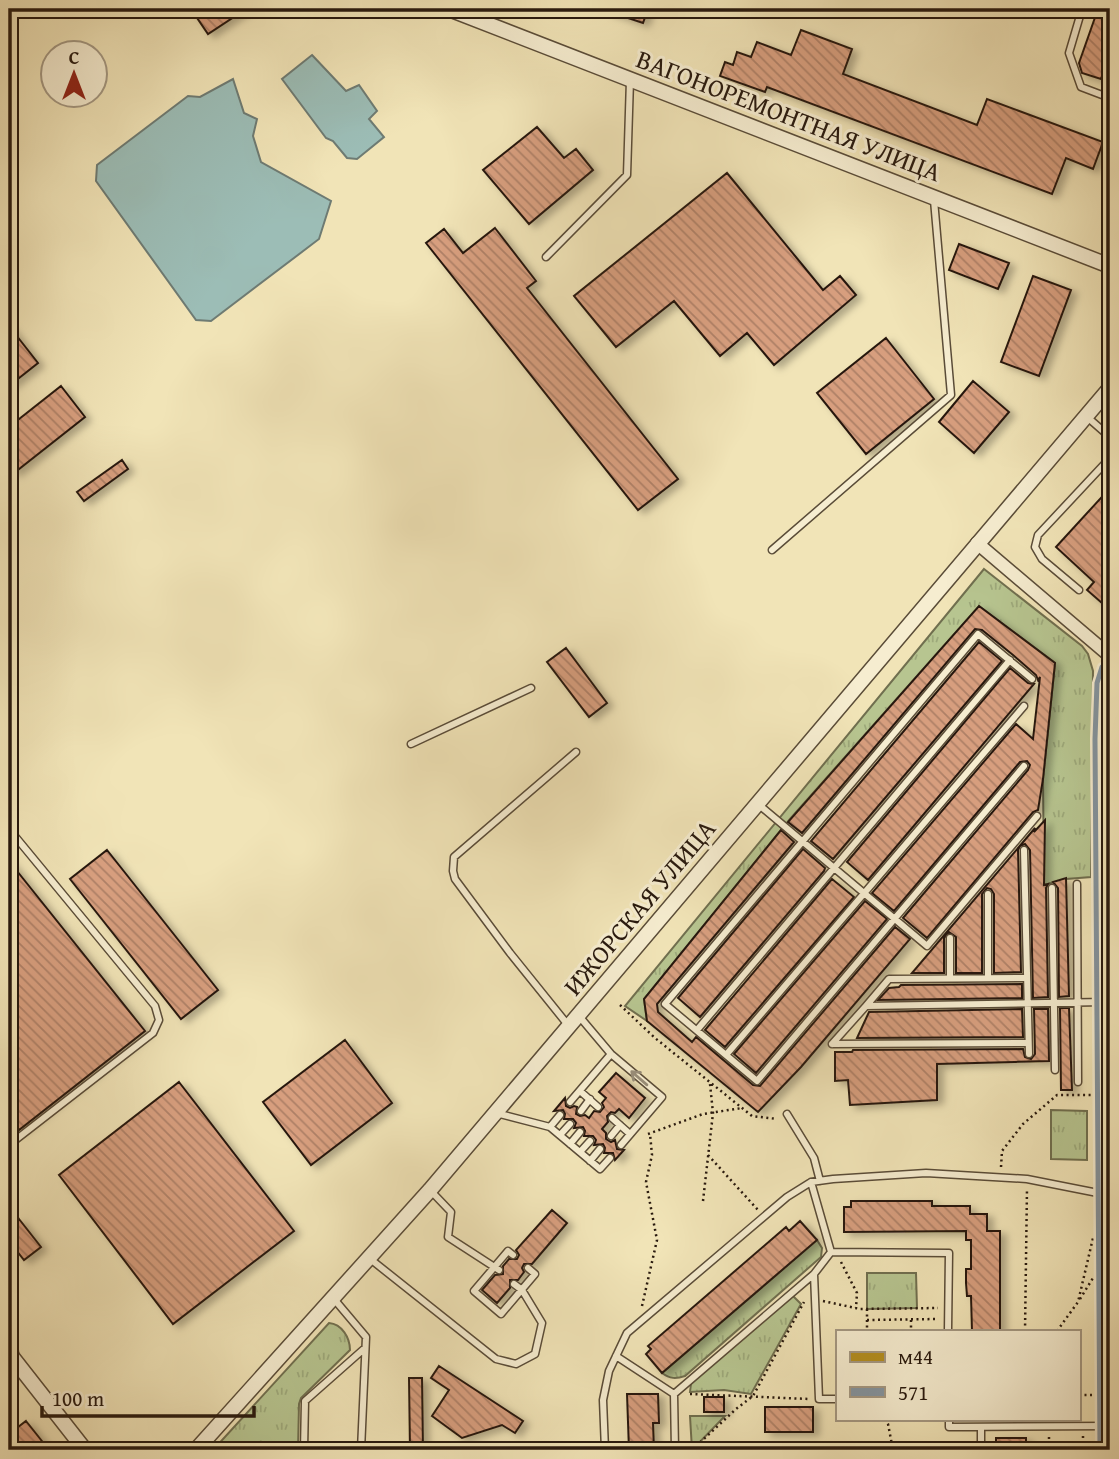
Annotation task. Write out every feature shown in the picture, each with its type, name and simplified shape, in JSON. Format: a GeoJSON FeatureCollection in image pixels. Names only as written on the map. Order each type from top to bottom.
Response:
{"type":"FeatureCollection","features":[{"type":"Feature","properties":{"kind":"street","name":"ВАГОНОРЕМОНТНАЯ УЛИЦА"},"geometry":{"type":"LineString","coordinates":[[449,9],[1110,266]]}},
{"type":"Feature","properties":{"kind":"street","name":"ИЖОРСКАЯ УЛИЦА"},"geometry":{"type":"LineString","coordinates":[[196,1450],[430,1190],[1110,389]]}},
{"type":"Feature","properties":{"kind":"street"},"geometry":{"type":"LineString","coordinates":[[977,543],[1110,656]]}},
{"type":"Feature","properties":{"kind":"street"},"geometry":{"type":"LineString","coordinates":[[1109,1450],[1102,1426],[1109,1408],[1105,1002],[1106,683],[1110,669]]}},
{"type":"Feature","properties":{"kind":"street"},"geometry":{"type":"LineString","coordinates":[[13,1358],[85,1450]]}},
{"type":"Feature","properties":{"kind":"lane"},"geometry":{"type":"LineString","coordinates":[[1082,9],[1069,53],[1081,87],[1110,98]]}},
{"type":"Feature","properties":{"kind":"lane"},"geometry":{"type":"LineString","coordinates":[[546,257],[627,174],[630,78]]}},
{"type":"Feature","properties":{"kind":"lane"},"geometry":{"type":"LineString","coordinates":[[772,550],[951,395],[934,198]]}},
{"type":"Feature","properties":{"kind":"lane"},"geometry":{"type":"LineString","coordinates":[[1086,416],[1110,437]]}},
{"type":"Feature","properties":{"kind":"lane"},"geometry":{"type":"LineString","coordinates":[[1079,590],[1042,559],[1035,547],[1038,535],[1110,458]]}},
{"type":"Feature","properties":{"kind":"lane"},"geometry":{"type":"LineString","coordinates":[[1024,766],[757,1081],[665,1004],[978,634],[1032,679]]}},
{"type":"Feature","properties":{"kind":"lane"},"geometry":{"type":"LineString","coordinates":[[697,1030],[1010,660]]}},
{"type":"Feature","properties":{"kind":"lane"},"geometry":{"type":"LineString","coordinates":[[411,744],[531,688]]}},
{"type":"Feature","properties":{"kind":"lane"},"geometry":{"type":"LineString","coordinates":[[726,1055],[1024,706]]}},
{"type":"Feature","properties":{"kind":"lane"},"geometry":{"type":"LineString","coordinates":[[576,752],[454,858],[453,871],[455,879],[510,953],[574,1021],[662,1097],[621,1145]]}},
{"type":"Feature","properties":{"kind":"lane"},"geometry":{"type":"LineString","coordinates":[[758,804],[927,946],[1037,816]]}},
{"type":"Feature","properties":{"kind":"lane"},"geometry":{"type":"LineString","coordinates":[[9,829],[155,1006],[159,1020],[153,1033],[9,1145]]}},
{"type":"Feature","properties":{"kind":"lane"},"geometry":{"type":"LineString","coordinates":[[1024,850],[1029,1054]]}},
{"type":"Feature","properties":{"kind":"lane"},"geometry":{"type":"LineString","coordinates":[[1077,884],[1078,1082]]}},
{"type":"Feature","properties":{"kind":"lane"},"geometry":{"type":"LineString","coordinates":[[1052,888],[1055,1070]]}},
{"type":"Feature","properties":{"kind":"lane"},"geometry":{"type":"LineString","coordinates":[[988,894],[988,978]]}},
{"type":"Feature","properties":{"kind":"lane"},"geometry":{"type":"LineString","coordinates":[[950,938],[950,978]]}},
{"type":"Feature","properties":{"kind":"lane"},"geometry":{"type":"LineString","coordinates":[[1027,978],[889,979],[832,1044],[1028,1043]]}},
{"type":"Feature","properties":{"kind":"lane"},"geometry":{"type":"LineString","coordinates":[[866,1006],[1105,1002]]}},
{"type":"Feature","properties":{"kind":"lane"},"geometry":{"type":"LineString","coordinates":[[570,1102],[611,1054]]}},
{"type":"Feature","properties":{"kind":"lane"},"geometry":{"type":"LineString","coordinates":[[580,1091],[598,1107]]}},
{"type":"Feature","properties":{"kind":"lane"},"geometry":{"type":"LineString","coordinates":[[580,1111],[590,1100]]}},
{"type":"Feature","properties":{"kind":"lane"},"geometry":{"type":"LineString","coordinates":[[496,1113],[550,1127],[600,1169],[610,1158]]}},
{"type":"Feature","properties":{"kind":"lane"},"geometry":{"type":"LineString","coordinates":[[786,1114],[814,1158],[820,1181]]}},
{"type":"Feature","properties":{"kind":"lane"},"geometry":{"type":"LineString","coordinates":[[550,1127],[560,1115]]}},
{"type":"Feature","properties":{"kind":"lane"},"geometry":{"type":"LineString","coordinates":[[612,1118],[630,1134]]}},
{"type":"Feature","properties":{"kind":"lane"},"geometry":{"type":"LineString","coordinates":[[560,1135],[570,1124]]}},
{"type":"Feature","properties":{"kind":"lane"},"geometry":{"type":"LineString","coordinates":[[611,1136],[620,1125]]}},
{"type":"Feature","properties":{"kind":"lane"},"geometry":{"type":"LineString","coordinates":[[570,1144],[580,1132]]}},
{"type":"Feature","properties":{"kind":"lane"},"geometry":{"type":"LineString","coordinates":[[580,1152],[590,1141]]}},
{"type":"Feature","properties":{"kind":"lane"},"geometry":{"type":"LineString","coordinates":[[590,1161],[600,1149]]}},
{"type":"Feature","properties":{"kind":"lane"},"geometry":{"type":"LineString","coordinates":[[606,1450],[603,1400],[610,1371],[627,1333],[787,1197],[811,1182],[926,1173],[1027,1179],[1109,1195]]}},
{"type":"Feature","properties":{"kind":"lane"},"geometry":{"type":"LineString","coordinates":[[811,1182],[831,1252]]}},
{"type":"Feature","properties":{"kind":"lane"},"geometry":{"type":"LineString","coordinates":[[430,1190],[451,1212],[448,1237],[497,1268]]}},
{"type":"Feature","properties":{"kind":"lane"},"geometry":{"type":"LineString","coordinates":[[513,1255],[508,1251],[497,1268],[474,1291],[500,1314],[535,1274],[528,1268]]}},
{"type":"Feature","properties":{"kind":"lane"},"geometry":{"type":"LineString","coordinates":[[674,1394],[814,1274],[831,1252]]}},
{"type":"Feature","properties":{"kind":"lane"},"geometry":{"type":"LineString","coordinates":[[831,1252],[949,1253],[948,1330]]}},
{"type":"Feature","properties":{"kind":"lane"},"geometry":{"type":"LineString","coordinates":[[369,1258],[496,1359],[516,1364],[535,1354],[542,1324],[522,1290],[514,1284]]}},
{"type":"Feature","properties":{"kind":"lane"},"geometry":{"type":"LineString","coordinates":[[814,1274],[819,1399],[836,1399]]}},
{"type":"Feature","properties":{"kind":"lane"},"geometry":{"type":"LineString","coordinates":[[503,1297],[510,1303]]}},
{"type":"Feature","properties":{"kind":"lane"},"geometry":{"type":"LineString","coordinates":[[333,1299],[366,1337],[361,1450]]}},
{"type":"Feature","properties":{"kind":"lane"},"geometry":{"type":"LineString","coordinates":[[9,1304],[13,1358]]}},
{"type":"Feature","properties":{"kind":"lane"},"geometry":{"type":"LineString","coordinates":[[304,1450],[305,1401],[365,1348]]}},
{"type":"Feature","properties":{"kind":"lane"},"geometry":{"type":"LineString","coordinates":[[616,1356],[674,1394]]}},
{"type":"Feature","properties":{"kind":"lane"},"geometry":{"type":"LineString","coordinates":[[674,1394],[675,1450]]}},
{"type":"Feature","properties":{"kind":"lane"},"geometry":{"type":"LineString","coordinates":[[948,1420],[949,1427],[1102,1426]]}},
{"type":"Feature","properties":{"kind":"lane"},"geometry":{"type":"LineString","coordinates":[[981,1427],[981,1450]]}},
{"type":"Feature","properties":{"kind":"path"},"geometry":{"type":"LineString","coordinates":[[620,1005],[710,1084],[752,1115],[776,1119],[786,1114]]}},
{"type":"Feature","properties":{"kind":"path"},"geometry":{"type":"LineString","coordinates":[[703,1201],[713,1113],[710,1084]]}},
{"type":"Feature","properties":{"kind":"path"},"geometry":{"type":"LineString","coordinates":[[1000,1178],[1002,1151],[1023,1124],[1057,1095],[1093,1094]]}},
{"type":"Feature","properties":{"kind":"path"},"geometry":{"type":"LineString","coordinates":[[650,1134],[703,1114],[742,1108]]}},
{"type":"Feature","properties":{"kind":"path"},"geometry":{"type":"LineString","coordinates":[[638,1125],[650,1134],[652,1155],[646,1182],[657,1240],[638,1324]]}},
{"type":"Feature","properties":{"kind":"path"},"geometry":{"type":"LineString","coordinates":[[708,1155],[764,1216]]}},
{"type":"Feature","properties":{"kind":"path"},"geometry":{"type":"LineString","coordinates":[[1026,1330],[1027,1179]]}},
{"type":"Feature","properties":{"kind":"path"},"geometry":{"type":"LineString","coordinates":[[1078,1301],[1093,1238],[1093,1265]]}},
{"type":"Feature","properties":{"kind":"path"},"geometry":{"type":"LineString","coordinates":[[831,1252],[841,1261],[857,1293],[856,1308]]}},
{"type":"Feature","properties":{"kind":"path"},"geometry":{"type":"LineString","coordinates":[[1058,1330],[1093,1278],[1093,1291]]}},
{"type":"Feature","properties":{"kind":"path"},"geometry":{"type":"LineString","coordinates":[[692,1450],[753,1396],[814,1283]]}},
{"type":"Feature","properties":{"kind":"path"},"geometry":{"type":"LineString","coordinates":[[815,1299],[867,1309],[948,1308]]}},
{"type":"Feature","properties":{"kind":"path"},"geometry":{"type":"LineString","coordinates":[[867,1309],[867,1330]]}},
{"type":"Feature","properties":{"kind":"path"},"geometry":{"type":"LineString","coordinates":[[867,1320],[948,1319]]}},
{"type":"Feature","properties":{"kind":"path"},"geometry":{"type":"LineString","coordinates":[[911,1320],[911,1330]]}},
{"type":"Feature","properties":{"kind":"path"},"geometry":{"type":"LineString","coordinates":[[674,1394],[819,1399]]}},
{"type":"Feature","properties":{"kind":"path"},"geometry":{"type":"LineString","coordinates":[[1080,1395],[1094,1395],[1102,1426]]}},
{"type":"Feature","properties":{"kind":"path"},"geometry":{"type":"LineString","coordinates":[[885,1420],[893,1450]]}},
{"type":"Feature","properties":{"kind":"path"},"geometry":{"type":"LineString","coordinates":[[1049,1426],[1049,1450]]}},
{"type":"Feature","properties":{"kind":"path"},"geometry":{"type":"LineString","coordinates":[[1083,1426],[1083,1450]]}},
{"type":"Feature","properties":{"kind":"green space"},"geometry":{"type":"Polygon","coordinates":[[[984,569],[1082,646],[1088,654],[1093,671],[1091,877],[1066,879],[1044,885],[1043,779],[1055,663],[979,606],[790,819],[644,999],[647,1021],[625,1006],[984,569]]]}},
{"type":"Feature","properties":{"kind":"green space"},"geometry":{"type":"Polygon","coordinates":[[[1051,1110],[1087,1111],[1087,1160],[1051,1159],[1051,1110]]]}},
{"type":"Feature","properties":{"kind":"green space"},"geometry":{"type":"Polygon","coordinates":[[[817,1240],[822,1248],[821,1257],[685,1376],[673,1378],[662,1373],[817,1240]]]}},
{"type":"Feature","properties":{"kind":"green space"},"geometry":{"type":"Polygon","coordinates":[[[867,1273],[916,1273],[917,1308],[867,1309],[867,1273]]]}},
{"type":"Feature","properties":{"kind":"green space"},"geometry":{"type":"Polygon","coordinates":[[[793,1296],[801,1304],[751,1394],[724,1390],[690,1392],[695,1378],[793,1296]]]}},
{"type":"Feature","properties":{"kind":"green space"},"geometry":{"type":"Polygon","coordinates":[[[329,1323],[344,1332],[350,1350],[301,1398],[298,1450],[213,1450],[329,1323]]]}},
{"type":"Feature","properties":{"kind":"green space"},"geometry":{"type":"Polygon","coordinates":[[[690,1416],[725,1416],[692,1450],[690,1416]]]}},
{"type":"Feature","properties":{"kind":"water"},"geometry":{"type":"Polygon","coordinates":[[[312,55],[346,91],[359,85],[377,111],[369,119],[384,137],[357,159],[347,158],[333,141],[326,138],[282,79],[312,55]]]}},
{"type":"Feature","properties":{"kind":"water"},"geometry":{"type":"Polygon","coordinates":[[[233,79],[244,113],[257,119],[253,136],[261,162],[331,201],[319,239],[211,321],[196,320],[96,181],[97,165],[188,96],[200,97],[233,79]]]}},
{"type":"Feature","properties":{"kind":"building"},"geometry":{"type":"Polygon","coordinates":[[[191,9],[246,9],[208,34],[191,9]]]}},
{"type":"Feature","properties":{"kind":"building"},"geometry":{"type":"Polygon","coordinates":[[[607,9],[648,9],[643,23],[607,9]]]}},
{"type":"Feature","properties":{"kind":"building"},"geometry":{"type":"Polygon","coordinates":[[[1098,9],[1110,9],[1110,52],[1101,79],[1082,73],[1079,63],[1098,9]]]}},
{"type":"Feature","properties":{"kind":"building"},"geometry":{"type":"Polygon","coordinates":[[[801,30],[852,49],[843,74],[977,125],[987,99],[1103,142],[1093,169],[1066,158],[1052,194],[767,87],[765,92],[720,76],[725,62],[733,65],[737,52],[751,57],[757,42],[791,55],[801,30]]]}},
{"type":"Feature","properties":{"kind":"building"},"geometry":{"type":"Polygon","coordinates":[[[537,127],[564,158],[576,149],[593,170],[529,224],[483,170],[537,127]]]}},
{"type":"Feature","properties":{"kind":"building"},"geometry":{"type":"Polygon","coordinates":[[[727,173],[823,290],[840,276],[856,295],[774,365],[747,333],[720,356],[674,301],[616,347],[574,296],[727,173]]]}},
{"type":"Feature","properties":{"kind":"building"},"geometry":{"type":"Polygon","coordinates":[[[495,228],[536,281],[527,288],[678,479],[638,510],[426,243],[444,229],[463,253],[495,228]]]}},
{"type":"Feature","properties":{"kind":"building"},"geometry":{"type":"Polygon","coordinates":[[[959,244],[1009,263],[998,289],[949,270],[959,244]]]}},
{"type":"Feature","properties":{"kind":"building"},"geometry":{"type":"Polygon","coordinates":[[[1033,276],[1071,290],[1039,376],[1001,362],[1033,276]]]}},
{"type":"Feature","properties":{"kind":"building"},"geometry":{"type":"Polygon","coordinates":[[[9,326],[38,363],[9,386],[9,326]]]}},
{"type":"Feature","properties":{"kind":"building"},"geometry":{"type":"Polygon","coordinates":[[[886,338],[934,399],[866,454],[817,393],[886,338]]]}},
{"type":"Feature","properties":{"kind":"building"},"geometry":{"type":"Polygon","coordinates":[[[973,381],[1009,412],[974,453],[939,422],[973,381]]]}},
{"type":"Feature","properties":{"kind":"building"},"geometry":{"type":"Polygon","coordinates":[[[61,386],[85,417],[14,473],[9,466],[9,427],[61,386]]]}},
{"type":"Feature","properties":{"kind":"building"},"geometry":{"type":"Polygon","coordinates":[[[122,460],[128,469],[84,501],[77,492],[122,460]]]}},
{"type":"Feature","properties":{"kind":"building"},"geometry":{"type":"Polygon","coordinates":[[[1110,488],[1110,610],[1087,590],[1094,582],[1056,547],[1110,488]]]}},
{"type":"Feature","properties":{"kind":"building"},"geometry":{"type":"Polygon","coordinates":[[[979,606],[1055,663],[1043,779],[1038,810],[1033,812],[927,938],[903,918],[1028,770],[1030,765],[1027,761],[1020,762],[894,911],[872,893],[1016,724],[1033,739],[1040,677],[1038,680],[1036,675],[1013,655],[982,630],[975,629],[802,833],[788,822],[979,606]]]}},
{"type":"Feature","properties":{"kind":"building"},"geometry":{"type":"Polygon","coordinates":[[[979,642],[1002,661],[833,859],[811,841],[979,642]]]}},
{"type":"Feature","properties":{"kind":"building"},"geometry":{"type":"Polygon","coordinates":[[[566,648],[607,703],[589,717],[547,662],[566,648]]]}},
{"type":"Feature","properties":{"kind":"building"},"geometry":{"type":"Polygon","coordinates":[[[1010,668],[1028,683],[1034,684],[868,880],[847,862],[1010,668]]]}},
{"type":"Feature","properties":{"kind":"building"},"geometry":{"type":"Polygon","coordinates":[[[1045,820],[1044,885],[1048,884],[1048,997],[1033,998],[1030,850],[1025,844],[1018,850],[1021,972],[994,973],[994,894],[987,888],[982,894],[982,973],[956,973],[956,937],[949,932],[944,938],[944,973],[912,973],[1035,828],[1034,832],[1045,820]]]}},
{"type":"Feature","properties":{"kind":"building"},"geometry":{"type":"Polygon","coordinates":[[[781,830],[794,842],[657,1004],[658,1012],[692,1042],[696,1037],[753,1085],[760,1086],[895,927],[910,939],[801,1067],[758,1112],[647,1021],[644,999],[781,830]]]}},
{"type":"Feature","properties":{"kind":"building"},"geometry":{"type":"Polygon","coordinates":[[[803,849],[825,868],[824,871],[700,1017],[678,998],[803,849]]]}},
{"type":"Feature","properties":{"kind":"building"},"geometry":{"type":"Polygon","coordinates":[[[107,850],[218,990],[181,1019],[70,879],[107,850]]]}},
{"type":"Feature","properties":{"kind":"building"},"geometry":{"type":"Polygon","coordinates":[[[9,861],[145,1031],[19,1130],[9,1118],[9,861]]]}},
{"type":"Feature","properties":{"kind":"building"},"geometry":{"type":"Polygon","coordinates":[[[1066,878],[1069,996],[1059,997],[1058,888],[1053,882],[1066,878]]]}},
{"type":"Feature","properties":{"kind":"building"},"geometry":{"type":"Polygon","coordinates":[[[832,879],[854,897],[725,1047],[705,1030],[832,879]]]}},
{"type":"Feature","properties":{"kind":"building"},"geometry":{"type":"Polygon","coordinates":[[[865,901],[887,919],[756,1073],[734,1054],[865,901]]]}},
{"type":"Feature","properties":{"kind":"building"},"geometry":{"type":"Polygon","coordinates":[[[1022,984],[1022,998],[878,1000],[889,988],[901,985],[1022,984]]]}},
{"type":"Feature","properties":{"kind":"building"},"geometry":{"type":"Polygon","coordinates":[[[1060,1008],[1069,1008],[1072,1090],[1061,1090],[1060,1008]]]}},
{"type":"Feature","properties":{"kind":"building"},"geometry":{"type":"Polygon","coordinates":[[[1022,1009],[1023,1037],[857,1038],[869,1012],[1022,1009]]]}},
{"type":"Feature","properties":{"kind":"building"},"geometry":{"type":"Polygon","coordinates":[[[1034,1009],[1048,1009],[1049,1061],[937,1064],[937,1100],[850,1105],[848,1080],[835,1081],[835,1052],[1023,1049],[1025,1057],[1031,1059],[1035,1054],[1034,1009]]]}},
{"type":"Feature","properties":{"kind":"building"},"geometry":{"type":"Polygon","coordinates":[[[345,1040],[392,1103],[311,1165],[263,1102],[345,1040]]]}},
{"type":"Feature","properties":{"kind":"building"},"geometry":{"type":"Polygon","coordinates":[[[616,1073],[645,1098],[629,1118],[619,1109],[607,1116],[608,1122],[602,1129],[606,1133],[606,1139],[611,1142],[615,1140],[617,1149],[624,1150],[615,1160],[613,1153],[604,1153],[603,1144],[594,1145],[596,1140],[593,1136],[584,1136],[583,1127],[574,1128],[576,1123],[573,1119],[564,1119],[563,1110],[554,1111],[565,1098],[566,1106],[577,1107],[576,1114],[580,1116],[589,1118],[594,1111],[600,1112],[606,1098],[599,1092],[616,1073]]]}},
{"type":"Feature","properties":{"kind":"building"},"geometry":{"type":"Polygon","coordinates":[[[179,1082],[294,1231],[173,1324],[59,1175],[179,1082]]]}},
{"type":"Feature","properties":{"kind":"building"},"geometry":{"type":"Polygon","coordinates":[[[851,1201],[932,1201],[932,1206],[970,1206],[970,1214],[987,1214],[987,1231],[1000,1231],[1000,1330],[972,1330],[971,1296],[967,1296],[966,1283],[966,1269],[971,1269],[971,1240],[966,1240],[966,1231],[844,1232],[844,1207],[851,1207],[851,1201]]]}},
{"type":"Feature","properties":{"kind":"building"},"geometry":{"type":"Polygon","coordinates":[[[552,1210],[567,1223],[532,1264],[524,1264],[524,1272],[518,1280],[510,1280],[510,1288],[497,1303],[482,1290],[495,1275],[503,1274],[503,1266],[509,1259],[517,1259],[519,1255],[516,1250],[552,1210]]]}},
{"type":"Feature","properties":{"kind":"building"},"geometry":{"type":"Polygon","coordinates":[[[19,1219],[41,1247],[24,1260],[9,1241],[9,1227],[19,1219]]]}},
{"type":"Feature","properties":{"kind":"building"},"geometry":{"type":"Polygon","coordinates":[[[800,1221],[817,1240],[662,1373],[646,1354],[651,1349],[648,1346],[786,1227],[789,1231],[800,1221]]]}},
{"type":"Feature","properties":{"kind":"building"},"geometry":{"type":"Polygon","coordinates":[[[439,1366],[523,1421],[515,1433],[502,1425],[462,1438],[432,1416],[449,1390],[431,1378],[439,1366]]]}},
{"type":"Feature","properties":{"kind":"building"},"geometry":{"type":"Polygon","coordinates":[[[409,1378],[422,1378],[423,1450],[410,1450],[409,1378]]]}},
{"type":"Feature","properties":{"kind":"building"},"geometry":{"type":"Polygon","coordinates":[[[627,1394],[658,1394],[659,1423],[653,1423],[654,1450],[629,1450],[627,1394]]]}},
{"type":"Feature","properties":{"kind":"building"},"geometry":{"type":"Polygon","coordinates":[[[704,1397],[724,1397],[724,1412],[704,1412],[704,1397]]]}},
{"type":"Feature","properties":{"kind":"building"},"geometry":{"type":"Polygon","coordinates":[[[765,1407],[813,1407],[813,1432],[765,1432],[765,1407]]]}},
{"type":"Feature","properties":{"kind":"building"},"geometry":{"type":"Polygon","coordinates":[[[26,1421],[49,1450],[9,1450],[9,1434],[26,1421]]]}},
{"type":"Feature","properties":{"kind":"building"},"geometry":{"type":"Polygon","coordinates":[[[996,1438],[1026,1438],[1026,1450],[996,1450],[996,1438]]]}},
{"type":"Feature","properties":{"kind":"transit line","name":"571"},"geometry":{"type":"LineString","coordinates":[[1100,1450],[1095,739],[1097,683],[1102,667]]}},
{"type":"Feature","properties":{"kind":"transit line","name":"м44"},"geometry":{"type":"LineString","coordinates":[[1109,1450],[1104,739],[1106,683],[1110,669]]}}]}
